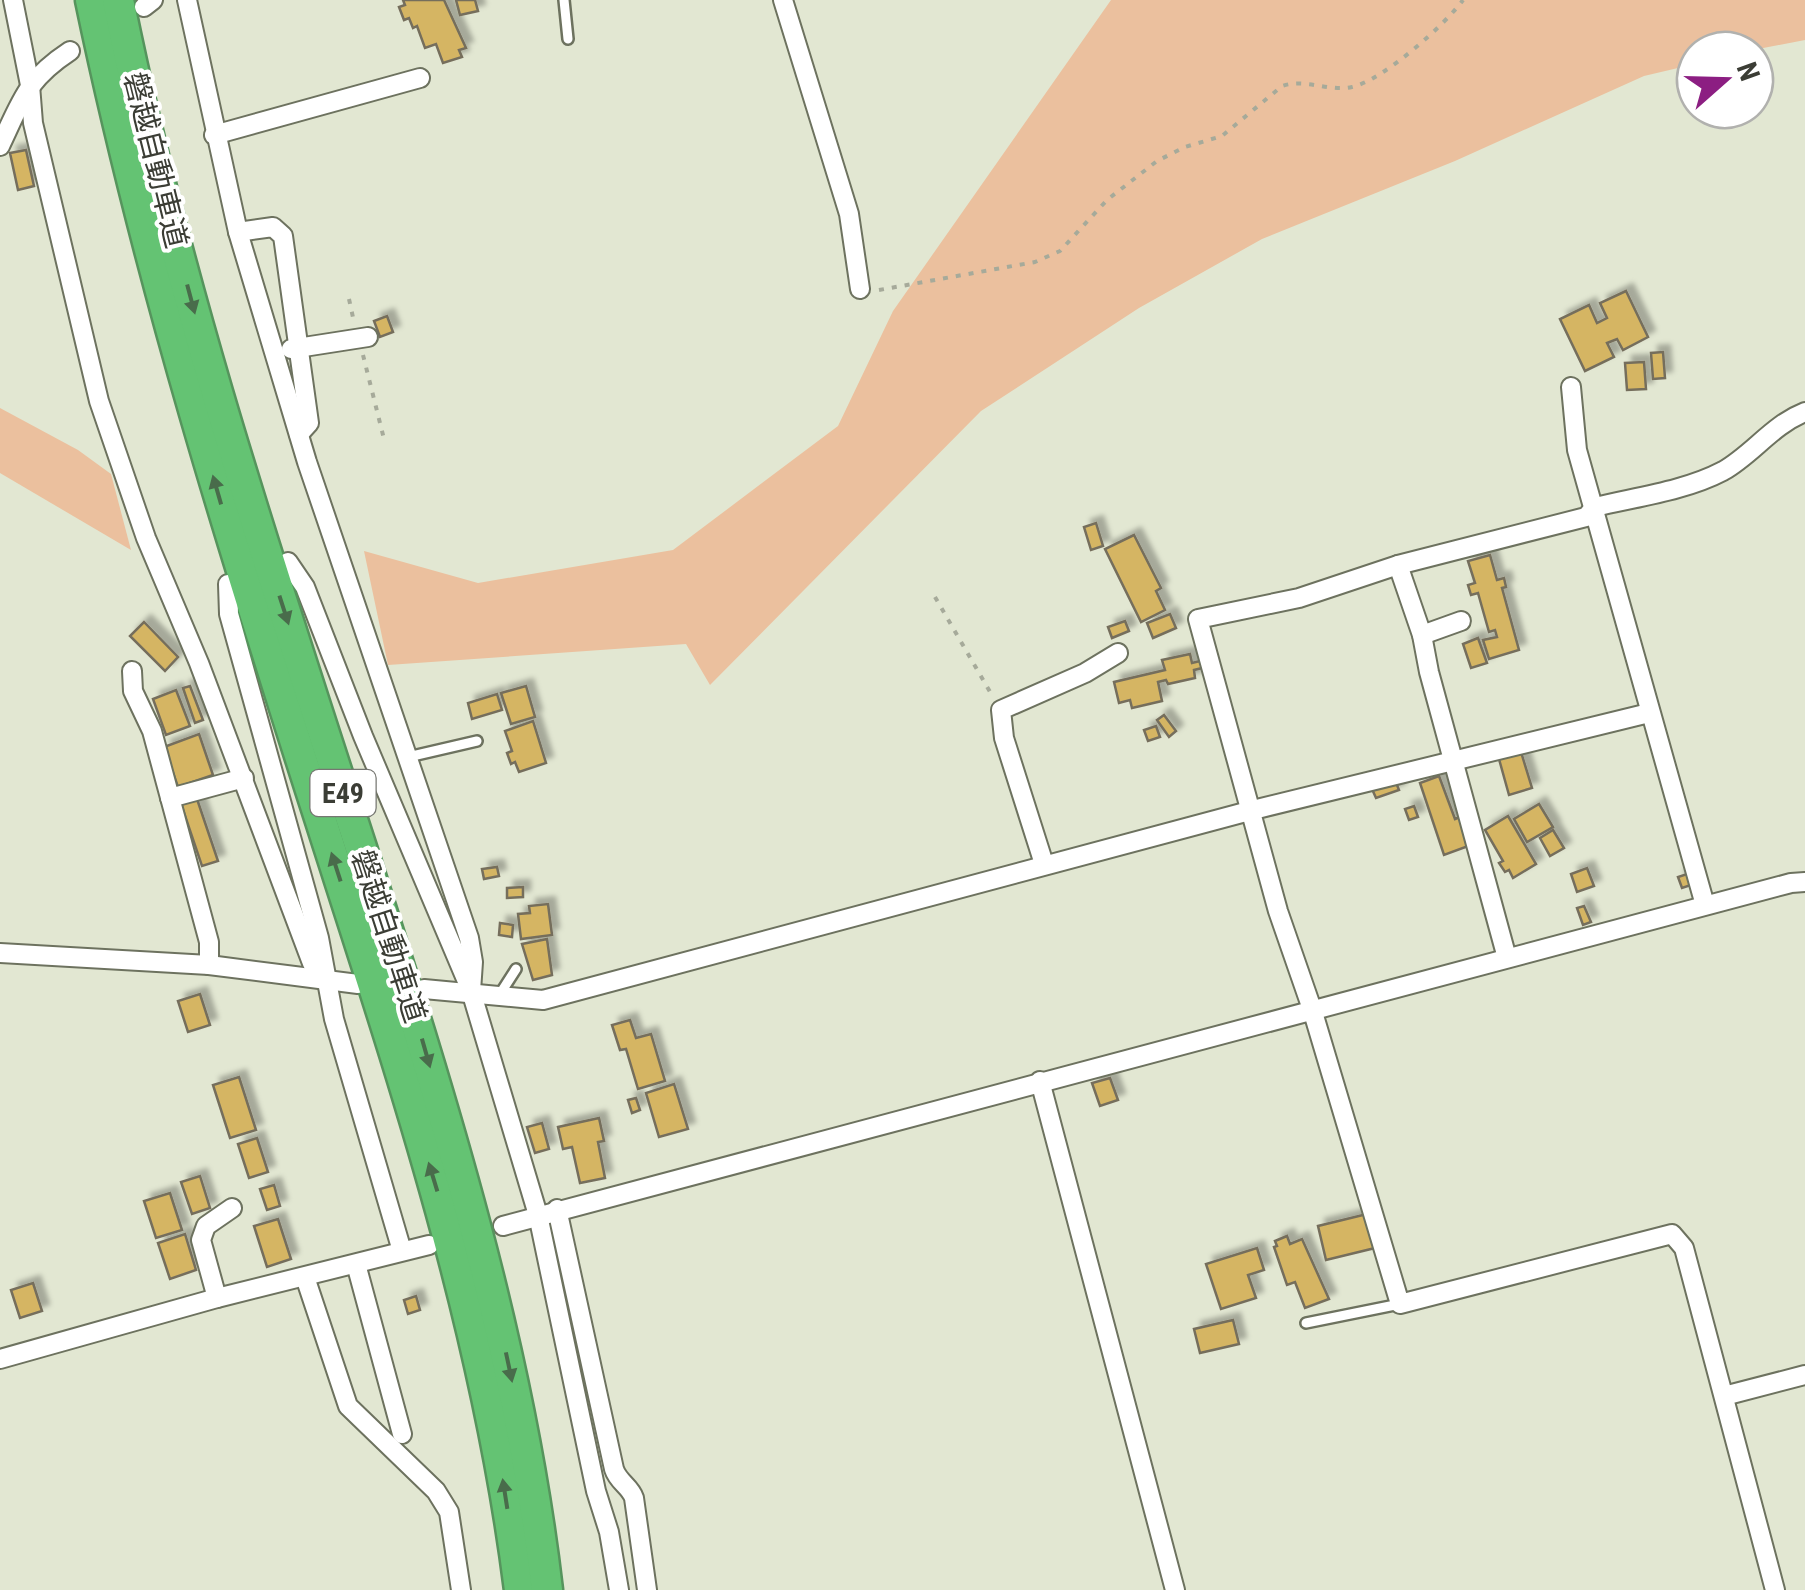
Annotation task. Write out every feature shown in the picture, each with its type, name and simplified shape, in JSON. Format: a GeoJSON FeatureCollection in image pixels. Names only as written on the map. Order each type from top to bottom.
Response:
{"type":"FeatureCollection","features":[{"type":"Feature","properties":{"kind":"highway","name":"磐越自動車道"},"geometry":{"type":"LineString","coordinates":[[91,0],[145,234],[223,514],[440,1198],[475,1335],[520,1590]]}},
{"type":"Feature","properties":{"kind":"highway","name":"磐越自動車道"},"geometry":{"type":"LineString","coordinates":[[138,2],[208,362],[416,1020],[467,1194],[497,1307],[524,1436],[548,1590]]}},
{"type":"Feature","properties":{"kind":"street"},"geometry":{"type":"LineString","coordinates":[[12,0],[30,84],[33,123],[99,401],[146,538],[244,778],[312,963],[318,974],[330,982]]}},
{"type":"Feature","properties":{"kind":"street"},"geometry":{"type":"LineString","coordinates":[[187,0],[238,232],[299,434],[469,938],[471,991]]}},
{"type":"Feature","properties":{"kind":"street"},"geometry":{"type":"LineString","coordinates":[[783,0],[849,214],[860,288]]}},
{"type":"Feature","properties":{"kind":"street"},"geometry":{"type":"LineString","coordinates":[[0,146],[30,84],[44,68],[70,51]]}},
{"type":"Feature","properties":{"kind":"street"},"geometry":{"type":"LineString","coordinates":[[214,135],[420,78]]}},
{"type":"Feature","properties":{"kind":"street"},"geometry":{"type":"LineString","coordinates":[[238,232],[273,227],[283,236],[309,423],[299,434]]}},
{"type":"Feature","properties":{"kind":"street"},"geometry":{"type":"LineString","coordinates":[[276,351],[363,338]]}},
{"type":"Feature","properties":{"kind":"street"},"geometry":{"type":"LineString","coordinates":[[1571,387],[1577,450],[1705,905]]}},
{"type":"Feature","properties":{"kind":"street"},"geometry":{"type":"LineString","coordinates":[[1595,507],[1704,480],[1748,453],[1789,418],[1805,412]]}},
{"type":"Feature","properties":{"kind":"street"},"geometry":{"type":"LineString","coordinates":[[1595,507],[1586,517],[1398,565],[1299,598],[1198,619],[1278,910],[1312,1009],[1400,1304],[1672,1234],[1684,1248],[1775,1590]]}},
{"type":"Feature","properties":{"kind":"street"},"geometry":{"type":"LineString","coordinates":[[288,562],[305,587],[362,736],[471,991],[538,1214],[619,1590]]}},
{"type":"Feature","properties":{"kind":"street"},"geometry":{"type":"LineString","coordinates":[[1398,565],[1422,635],[1507,958]]}},
{"type":"Feature","properties":{"kind":"street"},"geometry":{"type":"LineString","coordinates":[[228,584],[229,614],[330,982],[334,1019],[402,1251]]}},
{"type":"Feature","properties":{"kind":"street"},"geometry":{"type":"LineString","coordinates":[[1422,635],[1461,621]]}},
{"type":"Feature","properties":{"kind":"street"},"geometry":{"type":"LineString","coordinates":[[1044,864],[1004,738],[1000,710],[1084,673],[1118,653]]}},
{"type":"Feature","properties":{"kind":"street"},"geometry":{"type":"LineString","coordinates":[[132,672],[134,691],[152,732],[209,942],[208,965]]}},
{"type":"Feature","properties":{"kind":"street"},"geometry":{"type":"LineString","coordinates":[[424,990],[543,1000],[1044,864],[1649,712]]}},
{"type":"Feature","properties":{"kind":"street"},"geometry":{"type":"LineString","coordinates":[[170,798],[244,778]]}},
{"type":"Feature","properties":{"kind":"street"},"geometry":{"type":"LineString","coordinates":[[503,1226],[1791,882],[1805,882]]}},
{"type":"Feature","properties":{"kind":"street"},"geometry":{"type":"LineString","coordinates":[[0,953],[208,965],[358,984]]}},
{"type":"Feature","properties":{"kind":"street"},"geometry":{"type":"LineString","coordinates":[[1040,1081],[1175,1590]]}},
{"type":"Feature","properties":{"kind":"street"},"geometry":{"type":"LineString","coordinates":[[217,1298],[200,1240],[206,1226],[232,1208]]}},
{"type":"Feature","properties":{"kind":"street"},"geometry":{"type":"LineString","coordinates":[[558,1209],[614,1470],[616,1477],[632,1490],[634,1498],[647,1590]]}},
{"type":"Feature","properties":{"kind":"street"},"geometry":{"type":"LineString","coordinates":[[0,1358],[429,1245]]}},
{"type":"Feature","properties":{"kind":"street"},"geometry":{"type":"LineString","coordinates":[[356,1264],[402,1434]]}},
{"type":"Feature","properties":{"kind":"street"},"geometry":{"type":"LineString","coordinates":[[305,1277],[348,1406],[436,1491],[449,1512],[461,1590]]}},
{"type":"Feature","properties":{"kind":"street"},"geometry":{"type":"LineString","coordinates":[[1724,1396],[1805,1374]]}},
{"type":"Feature","properties":{"kind":"lane"},"geometry":{"type":"LineString","coordinates":[[564,0],[568,39]]}},
{"type":"Feature","properties":{"kind":"lane"},"geometry":{"type":"LineString","coordinates":[[408,758],[477,741]]}},
{"type":"Feature","properties":{"kind":"lane"},"geometry":{"type":"LineString","coordinates":[[500,994],[516,969]]}},
{"type":"Feature","properties":{"kind":"lane"},"geometry":{"type":"LineString","coordinates":[[1306,1323],[1400,1304]]}},
{"type":"Feature","properties":{"kind":"path"},"geometry":{"type":"LineString","coordinates":[[860,288],[873,292],[1035,262],[1060,251],[1108,200],[1158,161],[1185,147],[1222,136],[1292,82],[1352,87],[1367,80],[1438,28],[1463,0]]}},
{"type":"Feature","properties":{"kind":"path"},"geometry":{"type":"LineString","coordinates":[[349,299],[363,338],[385,443]]}},
{"type":"Feature","properties":{"kind":"path"},"geometry":{"type":"LineString","coordinates":[[935,597],[1000,710]]}},
{"type":"Feature","properties":{"kind":"shaded area"},"geometry":{"type":"Polygon","coordinates":[[[1111,0],[1805,0],[1805,40],[1775,46],[1775,30],[1675,30],[1675,69],[1644,76],[1455,161],[1262,239],[1139,308],[981,411],[710,685],[686,644],[388,665],[364,551],[478,583],[673,550],[838,426],[893,311],[1111,0]]]}},
{"type":"Feature","properties":{"kind":"shaded area"},"geometry":{"type":"Polygon","coordinates":[[[0,408],[78,450],[111,474],[131,550],[0,473],[0,408]]]}},
{"type":"Feature","properties":{"kind":"building"},"geometry":{"type":"Polygon","coordinates":[[[403,0],[444,0],[466,48],[459,50],[462,57],[443,63],[436,44],[425,48],[417,26],[413,28],[409,18],[404,20],[399,7],[405,5],[403,0]]]}},
{"type":"Feature","properties":{"kind":"building"},"geometry":{"type":"Polygon","coordinates":[[[456,0],[475,0],[478,11],[460,15],[456,0]]]}},
{"type":"Feature","properties":{"kind":"building"},"geometry":{"type":"Polygon","coordinates":[[[26,150],[34,186],[18,190],[10,153],[26,150]]]}},
{"type":"Feature","properties":{"kind":"building"},"geometry":{"type":"Polygon","coordinates":[[[1626,291],[1648,337],[1623,350],[1617,339],[1607,343],[1614,357],[1585,371],[1560,319],[1589,305],[1597,323],[1607,318],[1600,303],[1626,291]]]}},
{"type":"Feature","properties":{"kind":"building"},"geometry":{"type":"Polygon","coordinates":[[[387,316],[393,332],[380,337],[374,321],[387,316]]]}},
{"type":"Feature","properties":{"kind":"building"},"geometry":{"type":"Polygon","coordinates":[[[1663,352],[1665,378],[1653,379],[1651,353],[1663,352]]]}},
{"type":"Feature","properties":{"kind":"building"},"geometry":{"type":"Polygon","coordinates":[[[1644,362],[1646,389],[1627,390],[1625,363],[1644,362]]]}},
{"type":"Feature","properties":{"kind":"building"},"geometry":{"type":"Polygon","coordinates":[[[1096,523],[1103,546],[1091,550],[1084,527],[1096,523]]]}},
{"type":"Feature","properties":{"kind":"building"},"geometry":{"type":"Polygon","coordinates":[[[1134,535],[1161,588],[1156,591],[1165,610],[1141,622],[1105,549],[1134,535]]]}},
{"type":"Feature","properties":{"kind":"building"},"geometry":{"type":"Polygon","coordinates":[[[1490,555],[1497,580],[1504,578],[1506,587],[1502,588],[1519,650],[1489,659],[1483,640],[1497,637],[1495,630],[1489,632],[1478,593],[1471,595],[1468,585],[1475,583],[1468,561],[1490,555]]]}},
{"type":"Feature","properties":{"kind":"building"},"geometry":{"type":"Polygon","coordinates":[[[1170,614],[1176,628],[1153,638],[1147,623],[1170,614]]]}},
{"type":"Feature","properties":{"kind":"building"},"geometry":{"type":"Polygon","coordinates":[[[1125,621],[1129,631],[1112,638],[1108,627],[1125,621]]]}},
{"type":"Feature","properties":{"kind":"building"},"geometry":{"type":"Polygon","coordinates":[[[144,622],[178,657],[165,671],[130,636],[144,622]]]}},
{"type":"Feature","properties":{"kind":"building"},"geometry":{"type":"Polygon","coordinates":[[[1478,638],[1487,663],[1471,668],[1463,644],[1478,638]]]}},
{"type":"Feature","properties":{"kind":"building"},"geometry":{"type":"Polygon","coordinates":[[[1190,654],[1192,663],[1200,661],[1202,668],[1194,670],[1195,678],[1168,684],[1166,680],[1158,682],[1162,701],[1132,708],[1130,700],[1119,703],[1114,682],[1165,670],[1162,660],[1190,654]]]}},
{"type":"Feature","properties":{"kind":"building"},"geometry":{"type":"Polygon","coordinates":[[[190,686],[203,720],[195,723],[183,688],[190,686]]]}},
{"type":"Feature","properties":{"kind":"building"},"geometry":{"type":"Polygon","coordinates":[[[526,686],[535,717],[511,724],[501,693],[526,686]]]}},
{"type":"Feature","properties":{"kind":"building"},"geometry":{"type":"Polygon","coordinates":[[[176,690],[190,726],[166,735],[153,699],[176,690]]]}},
{"type":"Feature","properties":{"kind":"building"},"geometry":{"type":"Polygon","coordinates":[[[497,694],[502,710],[472,719],[468,703],[497,694]]]}},
{"type":"Feature","properties":{"kind":"building"},"geometry":{"type":"Polygon","coordinates":[[[1164,715],[1176,731],[1169,737],[1157,720],[1164,715]]]}},
{"type":"Feature","properties":{"kind":"building"},"geometry":{"type":"Polygon","coordinates":[[[533,721],[546,763],[519,772],[507,753],[512,751],[505,731],[533,721]]]}},
{"type":"Feature","properties":{"kind":"building"},"geometry":{"type":"Polygon","coordinates":[[[1156,726],[1160,737],[1148,741],[1144,730],[1156,726]]]}},
{"type":"Feature","properties":{"kind":"building"},"geometry":{"type":"Polygon","coordinates":[[[199,734],[213,775],[178,787],[164,747],[199,734]]]}},
{"type":"Feature","properties":{"kind":"building"},"geometry":{"type":"Polygon","coordinates":[[[1521,752],[1532,788],[1509,795],[1499,759],[1521,752]]]}},
{"type":"Feature","properties":{"kind":"building"},"geometry":{"type":"Polygon","coordinates":[[[1439,776],[1455,819],[1460,817],[1471,845],[1444,855],[1420,783],[1439,776]]]}},
{"type":"Feature","properties":{"kind":"building"},"geometry":{"type":"Polygon","coordinates":[[[1395,780],[1399,790],[1376,798],[1372,789],[1395,780]]]}},
{"type":"Feature","properties":{"kind":"building"},"geometry":{"type":"Polygon","coordinates":[[[197,799],[218,861],[202,866],[181,804],[197,799]]]}},
{"type":"Feature","properties":{"kind":"building"},"geometry":{"type":"Polygon","coordinates":[[[1539,804],[1553,827],[1527,842],[1514,819],[1539,804]]]}},
{"type":"Feature","properties":{"kind":"building"},"geometry":{"type":"Polygon","coordinates":[[[1414,806],[1418,817],[1409,820],[1405,809],[1414,806]]]}},
{"type":"Feature","properties":{"kind":"building"},"geometry":{"type":"Polygon","coordinates":[[[1508,816],[1536,864],[1513,878],[1499,863],[1503,861],[1485,830],[1508,816]]]}},
{"type":"Feature","properties":{"kind":"building"},"geometry":{"type":"Polygon","coordinates":[[[1553,830],[1564,848],[1550,856],[1540,838],[1553,830]]]}},
{"type":"Feature","properties":{"kind":"building"},"geometry":{"type":"Polygon","coordinates":[[[497,867],[499,876],[484,879],[482,869],[497,867]]]}},
{"type":"Feature","properties":{"kind":"building"},"geometry":{"type":"Polygon","coordinates":[[[1587,868],[1594,886],[1577,892],[1571,874],[1587,868]]]}},
{"type":"Feature","properties":{"kind":"building"},"geometry":{"type":"Polygon","coordinates":[[[1687,874],[1691,885],[1682,888],[1678,877],[1687,874]]]}},
{"type":"Feature","properties":{"kind":"building"},"geometry":{"type":"Polygon","coordinates":[[[523,887],[523,897],[507,898],[507,888],[523,887]]]}},
{"type":"Feature","properties":{"kind":"building"},"geometry":{"type":"Polygon","coordinates":[[[548,904],[552,935],[521,939],[518,914],[530,913],[529,906],[548,904]]]}},
{"type":"Feature","properties":{"kind":"building"},"geometry":{"type":"Polygon","coordinates":[[[1584,906],[1591,922],[1583,925],[1577,908],[1584,906]]]}},
{"type":"Feature","properties":{"kind":"building"},"geometry":{"type":"Polygon","coordinates":[[[500,923],[513,925],[512,937],[499,935],[500,923]]]}},
{"type":"Feature","properties":{"kind":"building"},"geometry":{"type":"Polygon","coordinates":[[[547,939],[552,975],[533,980],[522,944],[547,939]]]}},
{"type":"Feature","properties":{"kind":"building"},"geometry":{"type":"Polygon","coordinates":[[[200,994],[210,1025],[188,1032],[178,1001],[200,994]]]}},
{"type":"Feature","properties":{"kind":"building"},"geometry":{"type":"Polygon","coordinates":[[[630,1020],[636,1038],[651,1034],[665,1081],[638,1089],[626,1049],[620,1050],[612,1025],[630,1020]]]}},
{"type":"Feature","properties":{"kind":"building"},"geometry":{"type":"Polygon","coordinates":[[[239,1077],[256,1130],[230,1138],[213,1085],[239,1077]]]}},
{"type":"Feature","properties":{"kind":"building"},"geometry":{"type":"Polygon","coordinates":[[[1110,1078],[1118,1100],[1100,1106],[1092,1083],[1110,1078]]]}},
{"type":"Feature","properties":{"kind":"building"},"geometry":{"type":"Polygon","coordinates":[[[674,1084],[688,1129],[659,1137],[646,1093],[674,1084]]]}},
{"type":"Feature","properties":{"kind":"building"},"geometry":{"type":"Polygon","coordinates":[[[636,1098],[640,1110],[632,1113],[628,1100],[636,1098]]]}},
{"type":"Feature","properties":{"kind":"building"},"geometry":{"type":"Polygon","coordinates":[[[599,1118],[604,1141],[598,1142],[605,1178],[580,1183],[572,1147],[563,1149],[558,1127],[599,1118]]]}},
{"type":"Feature","properties":{"kind":"building"},"geometry":{"type":"Polygon","coordinates":[[[542,1123],[549,1149],[535,1153],[527,1127],[542,1123]]]}},
{"type":"Feature","properties":{"kind":"building"},"geometry":{"type":"Polygon","coordinates":[[[257,1138],[268,1172],[249,1178],[238,1144],[257,1138]]]}},
{"type":"Feature","properties":{"kind":"building"},"geometry":{"type":"Polygon","coordinates":[[[200,1176],[210,1208],[192,1214],[181,1182],[200,1176]]]}},
{"type":"Feature","properties":{"kind":"building"},"geometry":{"type":"Polygon","coordinates":[[[274,1185],[280,1206],[267,1210],[260,1189],[274,1185]]]}},
{"type":"Feature","properties":{"kind":"building"},"geometry":{"type":"Polygon","coordinates":[[[170,1193],[182,1230],[156,1238],[144,1201],[170,1193]]]}},
{"type":"Feature","properties":{"kind":"building"},"geometry":{"type":"Polygon","coordinates":[[[1367,1214],[1375,1248],[1326,1260],[1318,1226],[1367,1214]]]}},
{"type":"Feature","properties":{"kind":"building"},"geometry":{"type":"Polygon","coordinates":[[[278,1219],[291,1259],[267,1267],[254,1226],[278,1219]]]}},
{"type":"Feature","properties":{"kind":"building"},"geometry":{"type":"Polygon","coordinates":[[[185,1234],[196,1270],[170,1279],[158,1243],[185,1234]]]}},
{"type":"Feature","properties":{"kind":"building"},"geometry":{"type":"Polygon","coordinates":[[[1287,1236],[1290,1244],[1302,1239],[1329,1299],[1305,1308],[1295,1282],[1287,1285],[1274,1247],[1275,1241],[1287,1236]]]}},
{"type":"Feature","properties":{"kind":"building"},"geometry":{"type":"Polygon","coordinates":[[[1257,1248],[1264,1270],[1248,1275],[1256,1298],[1221,1309],[1206,1264],[1257,1248]]]}},
{"type":"Feature","properties":{"kind":"building"},"geometry":{"type":"Polygon","coordinates":[[[33,1283],[42,1311],[20,1318],[11,1290],[33,1283]]]}},
{"type":"Feature","properties":{"kind":"building"},"geometry":{"type":"Polygon","coordinates":[[[416,1296],[420,1310],[408,1314],[404,1300],[416,1296]]]}},
{"type":"Feature","properties":{"kind":"building"},"geometry":{"type":"Polygon","coordinates":[[[1233,1320],[1239,1344],[1200,1353],[1194,1329],[1233,1320]]]}}]}
